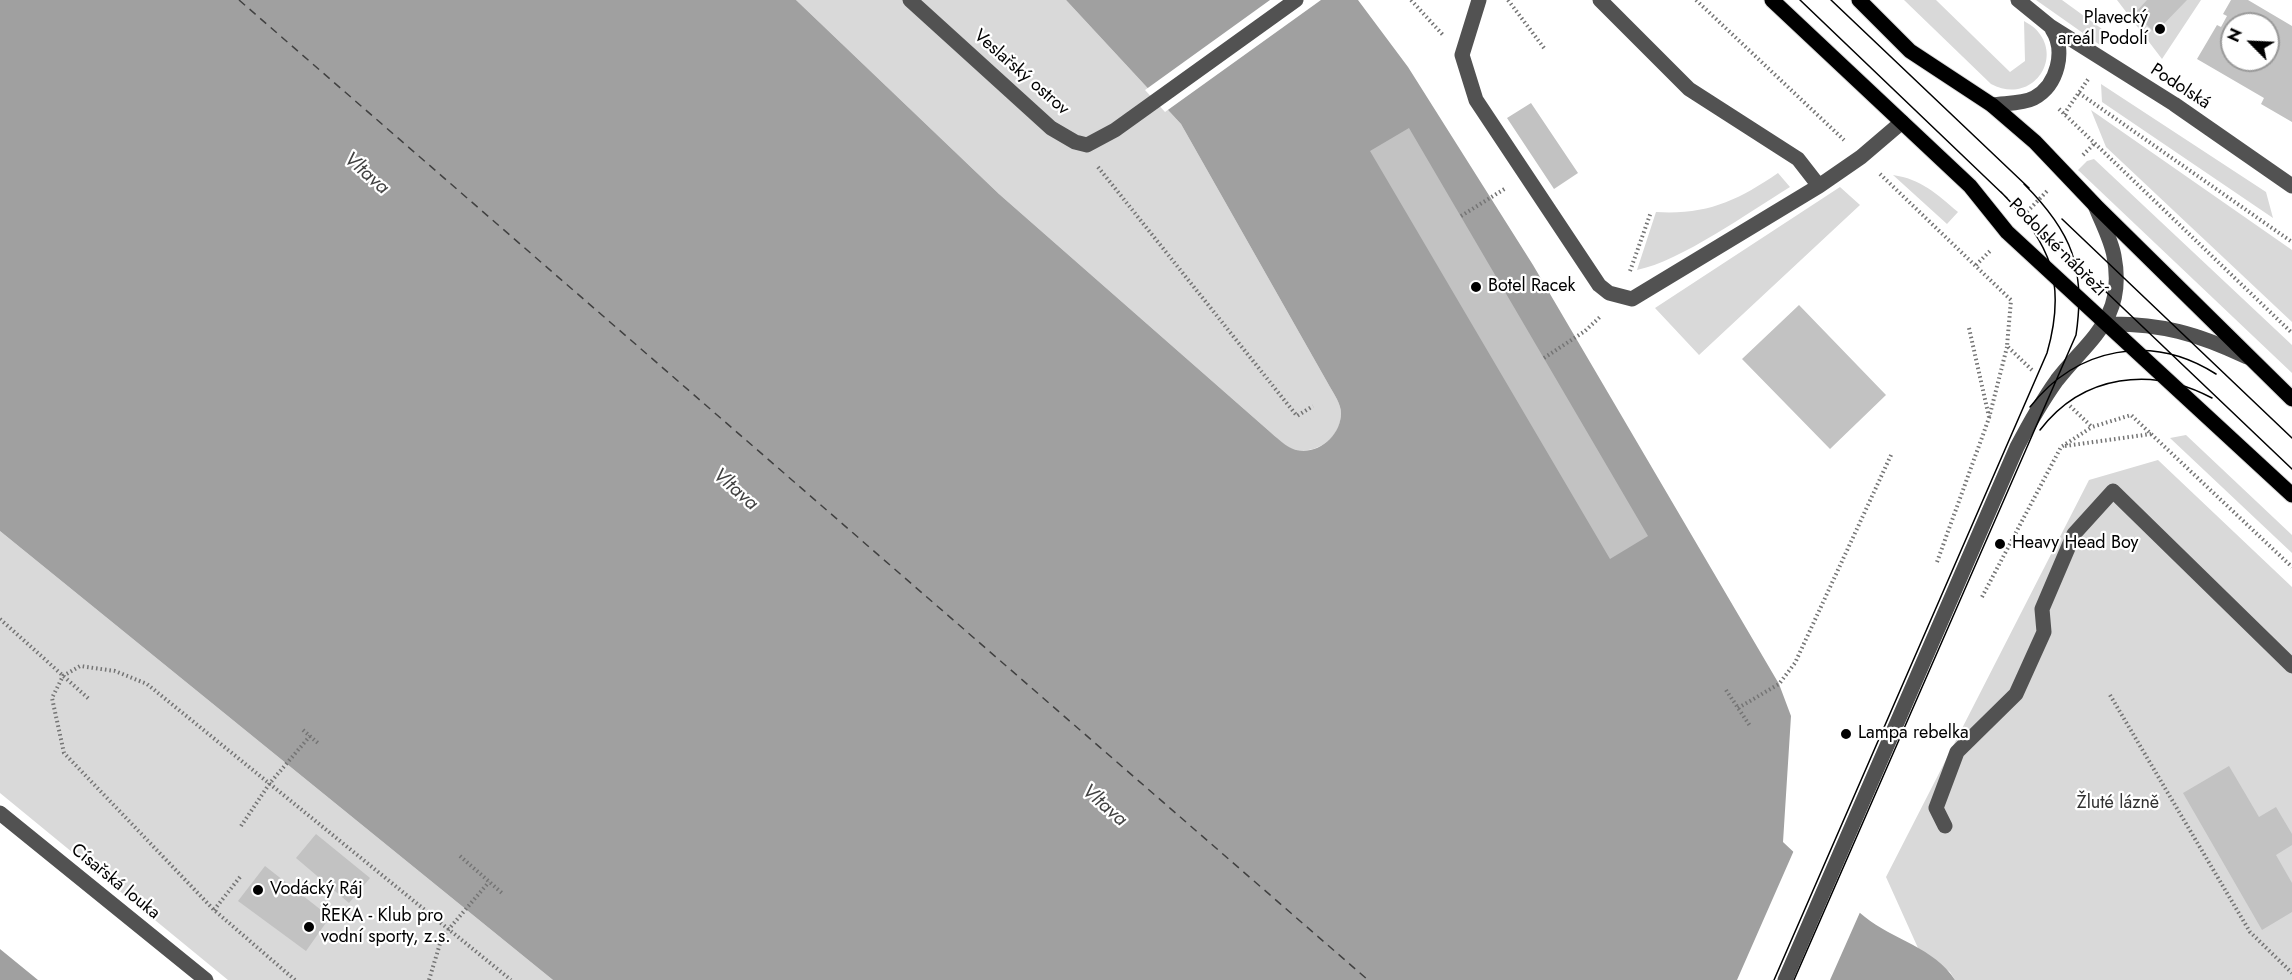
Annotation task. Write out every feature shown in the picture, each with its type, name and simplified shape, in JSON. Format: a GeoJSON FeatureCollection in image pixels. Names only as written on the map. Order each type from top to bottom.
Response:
{"type":"FeatureCollection","features":[{"type":"Feature","properties":{"kind":"main road","name":"Podolské nábřeží"},"geometry":{"type":"LineString","coordinates":[[1772,0],[1970,186],[2007,232],[2292,495]]}},
{"type":"Feature","properties":{"kind":"main road"},"geometry":{"type":"LineString","coordinates":[[1859,0],[1910,51],[1992,105],[2035,142],[2095,205],[2292,399]]}},
{"type":"Feature","properties":{"kind":"street","name":"Veslařský ostrov"},"geometry":{"type":"LineString","coordinates":[[910,0],[1051,128],[1075,142],[1087,145]]}},
{"type":"Feature","properties":{"kind":"street"},"geometry":{"type":"LineString","coordinates":[[1087,145],[1115,130],[1296,0]]}},
{"type":"Feature","properties":{"kind":"street"},"geometry":{"type":"LineString","coordinates":[[1479,0],[1462,55],[1476,100],[1599,285],[1610,293],[1632,298],[1819,186],[1861,157],[1902,122]]}},
{"type":"Feature","properties":{"kind":"street"},"geometry":{"type":"LineString","coordinates":[[1600,0],[1689,89],[1798,159],[1819,186]]}},
{"type":"Feature","properties":{"kind":"street","name":"Podolská"},"geometry":{"type":"LineString","coordinates":[[2018,0],[2050,26],[2174,105],[2292,186]]}},
{"type":"Feature","properties":{"kind":"street"},"geometry":{"type":"LineString","coordinates":[[1992,105],[2032,99],[2047,86],[2059,60],[2060,48],[2050,26]]}},
{"type":"Feature","properties":{"kind":"street"},"geometry":{"type":"LineString","coordinates":[[1785,980],[2017,447],[2034,414],[2058,379],[2106,324],[2115,289],[2114,256],[2095,205]]}},
{"type":"Feature","properties":{"kind":"street"},"geometry":{"type":"LineString","coordinates":[[2106,324],[2164,326],[2213,341],[2247,357]]}},
{"type":"Feature","properties":{"kind":"street"},"geometry":{"type":"LineString","coordinates":[[1945,826],[1936,808],[1957,752],[2016,694],[2044,632],[2042,609],[2074,534],[2113,491],[2292,666]]}},
{"type":"Feature","properties":{"kind":"street","name":"Císařská louka"},"geometry":{"type":"LineString","coordinates":[[0,813],[206,980]]}},
{"type":"Feature","properties":{"kind":"path"},"geometry":{"type":"LineString","coordinates":[[1411,0],[1462,55]]}},
{"type":"Feature","properties":{"kind":"path"},"geometry":{"type":"LineString","coordinates":[[1508,0],[1544,48]]}},
{"type":"Feature","properties":{"kind":"path"},"geometry":{"type":"LineString","coordinates":[[1696,0],[1848,143]]}},
{"type":"Feature","properties":{"kind":"path"},"geometry":{"type":"LineString","coordinates":[[2064,114],[2090,77]]}},
{"type":"Feature","properties":{"kind":"path"},"geometry":{"type":"LineString","coordinates":[[2079,93],[2292,242]]}},
{"type":"Feature","properties":{"kind":"path"},"geometry":{"type":"LineString","coordinates":[[2051,102],[2292,333]]}},
{"type":"Feature","properties":{"kind":"path"},"geometry":{"type":"LineString","coordinates":[[1976,265],[2094,144]]}},
{"type":"Feature","properties":{"kind":"path"},"geometry":{"type":"LineString","coordinates":[[1087,145],[1094,162],[1298,416],[1313,406]]}},
{"type":"Feature","properties":{"kind":"path"},"geometry":{"type":"LineString","coordinates":[[1880,174],[2011,300]]}},
{"type":"Feature","properties":{"kind":"path"},"geometry":{"type":"LineString","coordinates":[[1461,216],[1497,194]]}},
{"type":"Feature","properties":{"kind":"path"},"geometry":{"type":"LineString","coordinates":[[1630,272],[1651,212]]}},
{"type":"Feature","properties":{"kind":"path"},"geometry":{"type":"LineString","coordinates":[[1969,328],[1989,418]]}},
{"type":"Feature","properties":{"kind":"path"},"geometry":{"type":"LineString","coordinates":[[1544,358],[1585,331]]}},
{"type":"Feature","properties":{"kind":"path"},"geometry":{"type":"LineString","coordinates":[[1935,568],[1989,418],[2007,346]]}},
{"type":"Feature","properties":{"kind":"path"},"geometry":{"type":"LineString","coordinates":[[2131,415],[2292,567]]}},
{"type":"Feature","properties":{"kind":"path"},"geometry":{"type":"LineString","coordinates":[[1981,599],[2061,447],[2092,427]]}},
{"type":"Feature","properties":{"kind":"path"},"geometry":{"type":"LineString","coordinates":[[2061,447],[2151,434]]}},
{"type":"Feature","properties":{"kind":"path"},"geometry":{"type":"LineString","coordinates":[[1738,708],[1779,684],[1796,663],[1892,453]]}},
{"type":"Feature","properties":{"kind":"path"},"geometry":{"type":"LineString","coordinates":[[0,619],[88,699]]}},
{"type":"Feature","properties":{"kind":"path"},"geometry":{"type":"LineString","coordinates":[[295,980],[214,910],[64,753],[52,698],[63,676],[80,666],[116,671],[147,684],[511,980]]}},
{"type":"Feature","properties":{"kind":"path"},"geometry":{"type":"LineString","coordinates":[[1726,690],[1750,726]]}},
{"type":"Feature","properties":{"kind":"path"},"geometry":{"type":"LineString","coordinates":[[2110,695],[2250,932],[2292,973]]}},
{"type":"Feature","properties":{"kind":"path"},"geometry":{"type":"LineString","coordinates":[[303,730],[319,744]]}},
{"type":"Feature","properties":{"kind":"path"},"geometry":{"type":"LineString","coordinates":[[241,826],[270,783],[310,736]]}},
{"type":"Feature","properties":{"kind":"path"},"geometry":{"type":"LineString","coordinates":[[460,856],[502,893]]}},
{"type":"Feature","properties":{"kind":"path"},"geometry":{"type":"LineString","coordinates":[[214,910],[240,877]]}},
{"type":"Feature","properties":{"kind":"path"},"geometry":{"type":"LineString","coordinates":[[429,980],[442,937],[489,882]]}},
{"type":"Feature","properties":{"kind":"green space"},"geometry":{"type":"Polygon","coordinates":[[[796,0],[1066,0],[1181,124],[1337,399],[1341,413],[1333,436],[1320,446],[1305,451],[1293,449],[1282,442],[999,194],[796,0]]]}},
{"type":"Feature","properties":{"kind":"green space"},"geometry":{"type":"Polygon","coordinates":[[[1904,0],[1936,0],[2010,72],[2025,61],[2024,21],[2038,31],[2045,44],[2047,56],[2044,67],[2029,85],[2018,89],[2005,89],[1991,84],[1904,0]]]}},
{"type":"Feature","properties":{"kind":"green space"},"geometry":{"type":"Polygon","coordinates":[[[2036,0],[2062,0],[2102,29],[2103,36],[2100,45],[2036,0]]]}},
{"type":"Feature","properties":{"kind":"green space","name":"Plavecký areál Podolí"},"geometry":{"type":"Polygon","coordinates":[[[2117,0],[2201,0],[2162,59],[2117,0]]]}},
{"type":"Feature","properties":{"kind":"green space"},"geometry":{"type":"Polygon","coordinates":[[[2101,84],[2266,192],[2273,218],[2102,102],[2101,84]]]}},
{"type":"Feature","properties":{"kind":"green space"},"geometry":{"type":"Polygon","coordinates":[[[2091,110],[2292,250],[2292,322],[2106,147],[2091,110]]]}},
{"type":"Feature","properties":{"kind":"green space"},"geometry":{"type":"Polygon","coordinates":[[[2094,159],[2292,345],[2292,373],[2078,170],[2087,161],[2094,159]]]}},
{"type":"Feature","properties":{"kind":"green space"},"geometry":{"type":"Polygon","coordinates":[[[1778,173],[1790,187],[1674,257],[1637,270],[1656,212],[1691,211],[1721,204],[1749,191],[1778,173]]]}},
{"type":"Feature","properties":{"kind":"green space"},"geometry":{"type":"Polygon","coordinates":[[[1893,175],[1912,180],[1936,193],[1958,212],[1947,224],[1893,175]]]}},
{"type":"Feature","properties":{"kind":"green space"},"geometry":{"type":"Polygon","coordinates":[[[1840,187],[1860,205],[1699,355],[1655,308],[1840,187]]]}},
{"type":"Feature","properties":{"kind":"green space"},"geometry":{"type":"Polygon","coordinates":[[[2186,435],[2292,535],[2292,553],[2170,438],[2186,435]]]}},
{"type":"Feature","properties":{"kind":"green space","name":"Žluté lázně"},"geometry":{"type":"Polygon","coordinates":[[[2158,460],[2292,587],[2292,980],[1955,980],[1950,972],[1918,948],[1886,877],[2089,480],[2158,460]]]}},
{"type":"Feature","properties":{"kind":"green space"},"geometry":{"type":"Polygon","coordinates":[[[0,531],[553,980],[228,980],[0,793],[0,531]]]}},
{"type":"Feature","properties":{"kind":"water","name":"Vltava"},"geometry":{"type":"Polygon","coordinates":[[[0,0],[796,0],[999,194],[1285,445],[1305,451],[1320,446],[1333,436],[1341,413],[1337,399],[1181,124],[1066,0],[1358,0],[1408,67],[1533,265],[1779,684],[1791,716],[1783,842],[1865,917],[1925,952],[1946,969],[1955,980],[553,980],[0,531],[0,0]]]}},
{"type":"Feature","properties":{"kind":"water"},"geometry":{"type":"Polygon","coordinates":[[[0,949],[38,980],[0,980],[0,949]]]}},
{"type":"Feature","properties":{"kind":"pier"},"geometry":{"type":"Polygon","coordinates":[[[1270,0],[1321,0],[1165,112],[1145,90],[1270,0]]]}},
{"type":"Feature","properties":{"kind":"pier"},"geometry":{"type":"Polygon","coordinates":[[[1795,848],[1861,910],[1830,980],[1737,980],[1795,848]]]}},
{"type":"Feature","properties":{"kind":"building"},"geometry":{"type":"Polygon","coordinates":[[[2147,0],[2187,0],[2155,33],[2135,13],[2147,0]]]}},
{"type":"Feature","properties":{"kind":"building"},"geometry":{"type":"Polygon","coordinates":[[[2231,0],[2248,0],[2268,12],[2224,12],[2231,0]]]}},
{"type":"Feature","properties":{"kind":"building"},"geometry":{"type":"Polygon","coordinates":[[[2280,19],[2292,26],[2292,122],[2261,104],[2264,98],[2197,59],[2217,25],[2220,26],[2220,72],[2280,72],[2280,19]]]}},
{"type":"Feature","properties":{"kind":"building"},"geometry":{"type":"Polygon","coordinates":[[[1531,103],[1578,173],[1554,189],[1507,118],[1531,103]]]}},
{"type":"Feature","properties":{"kind":"building","name":"Botel Racek"},"geometry":{"type":"Polygon","coordinates":[[[1409,128],[1648,536],[1610,559],[1370,151],[1409,128]]]}},
{"type":"Feature","properties":{"kind":"building"},"geometry":{"type":"Polygon","coordinates":[[[1799,305],[1886,395],[1830,449],[1742,359],[1799,305]]]}},
{"type":"Feature","properties":{"kind":"building"},"geometry":{"type":"Polygon","coordinates":[[[2229,766],[2259,817],[2276,807],[2292,834],[2292,845],[2276,855],[2292,883],[2292,912],[2262,930],[2183,793],[2229,766]]]}},
{"type":"Feature","properties":{"kind":"building"},"geometry":{"type":"Polygon","coordinates":[[[316,834],[370,878],[349,903],[296,858],[316,834]]]}},
{"type":"Feature","properties":{"kind":"building"},"geometry":{"type":"Polygon","coordinates":[[[265,866],[330,917],[306,951],[238,901],[265,866]]]}},
{"type":"Feature","properties":{"kind":"ferry route"},"geometry":{"type":"LineString","coordinates":[[239,0],[1368,980]]}},
{"type":"Feature","properties":{"kind":"tram line"},"geometry":{"type":"LineString","coordinates":[[1800,0],[2007,198]]}},
{"type":"Feature","properties":{"kind":"tram line"},"geometry":{"type":"LineString","coordinates":[[1831,0],[2029,188]]}},
{"type":"Feature","properties":{"kind":"tram line"},"geometry":{"type":"LineString","coordinates":[[1794,980],[2076,335],[2079,290],[2072,252],[2054,218],[2024,184]]}},
{"type":"Feature","properties":{"kind":"tram line"},"geometry":{"type":"LineString","coordinates":[[1774,980],[2047,353],[2053,328],[2055,305],[2050,265],[2032,229],[2001,192]]}},
{"type":"Feature","properties":{"kind":"tram line"},"geometry":{"type":"LineString","coordinates":[[2062,219],[2292,438]]}},
{"type":"Feature","properties":{"kind":"tram line"},"geometry":{"type":"LineString","coordinates":[[2038,227],[2292,469]]}},
{"type":"Feature","properties":{"kind":"tram line"},"geometry":{"type":"LineString","coordinates":[[2030,407],[2049,387],[2070,371],[2093,359],[2117,353],[2141,351],[2167,353],[2192,361],[2216,374]]}},
{"type":"Feature","properties":{"kind":"tram line"},"geometry":{"type":"LineString","coordinates":[[2040,430],[2057,411],[2077,397],[2097,387],[2120,381],[2143,379],[2166,382],[2189,388],[2212,398]]}},
{"type":"Feature","properties":{"kind":"place","name":"Plavecký areál Podolí"},"geometry":{"type":"Point","coordinates":[2160,29]}},
{"type":"Feature","properties":{"kind":"place","name":"Botel Racek"},"geometry":{"type":"Point","coordinates":[1476,287]}},
{"type":"Feature","properties":{"kind":"place","name":"Heavy Head Boy"},"geometry":{"type":"Point","coordinates":[2000,544]}},
{"type":"Feature","properties":{"kind":"place","name":"Lampa rebelka"},"geometry":{"type":"Point","coordinates":[1846,734]}},
{"type":"Feature","properties":{"kind":"place","name":"Vodácký Ráj"},"geometry":{"type":"Point","coordinates":[258,890]}},
{"type":"Feature","properties":{"kind":"place","name":"ŘEKA - Klub pro vodní sporty, z.s."},"geometry":{"type":"Point","coordinates":[309,927]}}]}
